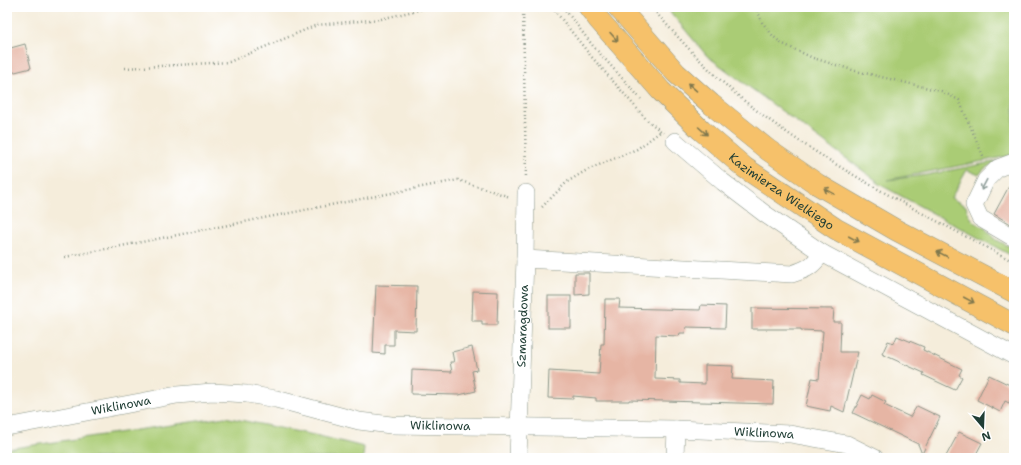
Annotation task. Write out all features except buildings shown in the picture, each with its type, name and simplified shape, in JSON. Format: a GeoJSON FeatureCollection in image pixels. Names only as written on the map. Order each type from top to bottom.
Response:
{"type":"FeatureCollection","features":[{"type":"Feature","properties":{"kind":"main road","name":"Kazimierza Wielkiego"},"geometry":{"type":"LineString","coordinates":[[589,7],[661,91],[701,130],[745,168],[836,230],[1014,325]]}},
{"type":"Feature","properties":{"kind":"main road"},"geometry":{"type":"LineString","coordinates":[[618,7],[676,72],[711,104],[768,150],[817,184],[896,230],[1014,292]]}},
{"type":"Feature","properties":{"kind":"street"},"geometry":{"type":"LineString","coordinates":[[675,141],[723,182],[765,214],[822,253],[1014,356]]}},
{"type":"Feature","properties":{"kind":"street"},"geometry":{"type":"LineString","coordinates":[[1014,162],[998,168],[986,180],[974,205],[980,218],[1014,238]]}},
{"type":"Feature","properties":{"kind":"street","name":"Szmaragdowa"},"geometry":{"type":"LineString","coordinates":[[518,458],[526,198]]}},
{"type":"Feature","properties":{"kind":"street"},"geometry":{"type":"LineString","coordinates":[[525,259],[792,274],[807,269],[816,262],[822,253]]}},
{"type":"Feature","properties":{"kind":"street","name":"Wiklinowa"},"geometry":{"type":"LineString","coordinates":[[7,427],[177,395],[212,392],[247,394],[276,399],[359,421],[385,424],[414,426],[519,426],[676,429],[790,434],[845,451],[875,458]]}},
{"type":"Feature","properties":{"kind":"street"},"geometry":{"type":"LineString","coordinates":[[675,458],[676,429]]}},
{"type":"Feature","properties":{"kind":"path"},"geometry":{"type":"LineString","coordinates":[[125,68],[229,62],[317,25],[382,19],[430,7]]}},
{"type":"Feature","properties":{"kind":"path"},"geometry":{"type":"LineString","coordinates":[[65,257],[458,180],[526,198],[523,7]]}},
{"type":"Feature","properties":{"kind":"path"},"geometry":{"type":"LineString","coordinates":[[552,7],[590,55],[647,120],[660,132],[675,141]]}},
{"type":"Feature","properties":{"kind":"path"},"geometry":{"type":"LineString","coordinates":[[563,7],[593,46],[646,104]]}},
{"type":"Feature","properties":{"kind":"path"},"geometry":{"type":"LineString","coordinates":[[651,7],[678,38],[715,74],[746,102],[782,129],[860,179],[1014,262]]}},
{"type":"Feature","properties":{"kind":"path"},"geometry":{"type":"LineString","coordinates":[[756,7],[762,22],[773,36],[781,43],[814,58],[856,71],[941,91],[959,100],[984,158]]}},
{"type":"Feature","properties":{"kind":"path"},"geometry":{"type":"LineString","coordinates":[[526,230],[536,213],[567,182],[587,170],[637,149],[660,132]]}},
{"type":"Feature","properties":{"kind":"green space"},"geometry":{"type":"Polygon","coordinates":[[[666,7],[1014,7],[1014,155],[887,180],[926,175],[998,161],[984,169],[979,175],[967,170],[951,198],[966,206],[969,215],[974,222],[985,228],[995,239],[1014,249],[1014,257],[877,183],[877,181],[707,56],[666,7]]]}},
{"type":"Feature","properties":{"kind":"green space"},"geometry":{"type":"Polygon","coordinates":[[[225,417],[319,436],[364,447],[363,458],[7,458],[7,449],[225,417]]]}}]}
